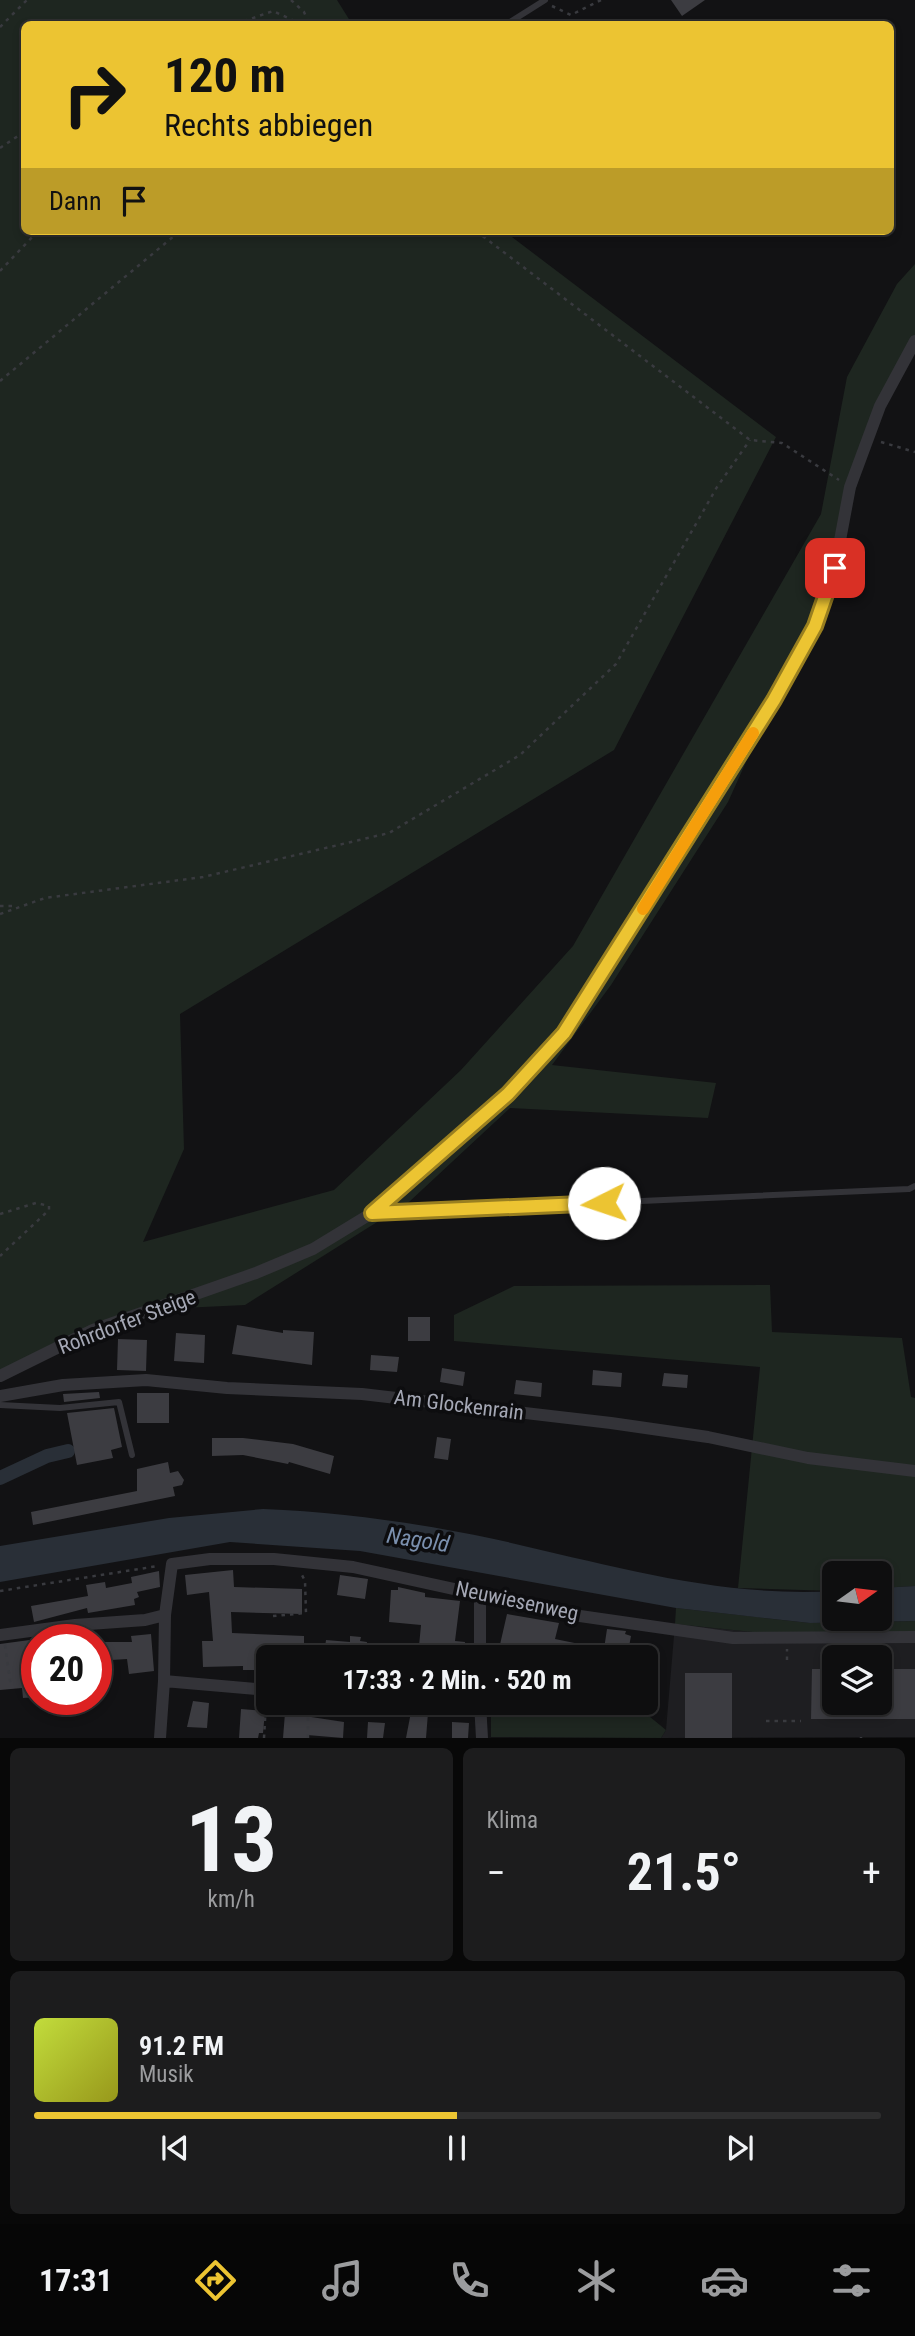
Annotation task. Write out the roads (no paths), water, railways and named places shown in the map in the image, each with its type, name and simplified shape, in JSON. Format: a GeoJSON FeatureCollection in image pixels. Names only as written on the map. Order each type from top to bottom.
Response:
{"type":"FeatureCollection","features":[{"type":"Feature","properties":{"kind":"street","name":"Rohrdorfer Steige"},"geometry":{"type":"LineString","coordinates":[[0,1376],[93,1330],[256,1273],[313,1249],[372,1213],[508,1094],[564,1033],[766,711],[815,626],[835,568],[850,487],[880,406],[915,341]]}},
{"type":"Feature","properties":{"kind":"street","name":"Am Glockenrain"},"geometry":{"type":"LineString","coordinates":[[0,1396],[63,1385],[146,1380],[228,1388],[363,1394],[611,1423],[708,1437],[808,1458],[915,1471]]}},
{"type":"Feature","properties":{"kind":"street","name":"Neuwiesenweg"},"geometry":{"type":"LineString","coordinates":[[165,1615],[172,1564],[210,1559],[299,1561],[353,1567],[480,1592],[573,1615],[733,1638],[915,1637]]}},
{"type":"Feature","properties":{"kind":"street"},"geometry":{"type":"LineString","coordinates":[[480,1592],[480,1645]]}},
{"type":"Feature","properties":{"kind":"street"},"geometry":{"type":"LineString","coordinates":[[2,1635],[76,1625],[145,1620],[165,1615],[160,1738]]}},
{"type":"Feature","properties":{"kind":"street"},"geometry":{"type":"LineString","coordinates":[[164,1681],[256,1688]]}},
{"type":"Feature","properties":{"kind":"street"},"geometry":{"type":"LineString","coordinates":[[481,1715],[482,1738]]}},
{"type":"Feature","properties":{"kind":"lane"},"geometry":{"type":"LineString","coordinates":[[512,21],[544,1]]}},
{"type":"Feature","properties":{"kind":"lane"},"geometry":{"type":"LineString","coordinates":[[372,1213],[896,1190],[915,1186]]}},
{"type":"Feature","properties":{"kind":"lane"},"geometry":{"type":"LineString","coordinates":[[0,1405],[60,1408],[119,1402],[132,1455]]}},
{"type":"Feature","properties":{"kind":"water","name":"Nagold"},"geometry":{"type":"Polygon","coordinates":[[[263,1509],[292,1510],[437,1528],[663,1577],[749,1589],[822,1591],[822,1623],[676,1608],[360,1551],[230,1542],[0,1582],[0,1546],[169,1518],[263,1509]]]}},
{"type":"Feature","properties":{"kind":"water"},"geometry":{"type":"Polygon","coordinates":[[[915,1586],[915,1621],[892,1621],[892,1587],[915,1586]]]}},
{"type":"Feature","properties":{"kind":"waterway"},"geometry":{"type":"LineString","coordinates":[[0,1478],[47,1456],[68,1451]]}}]}
